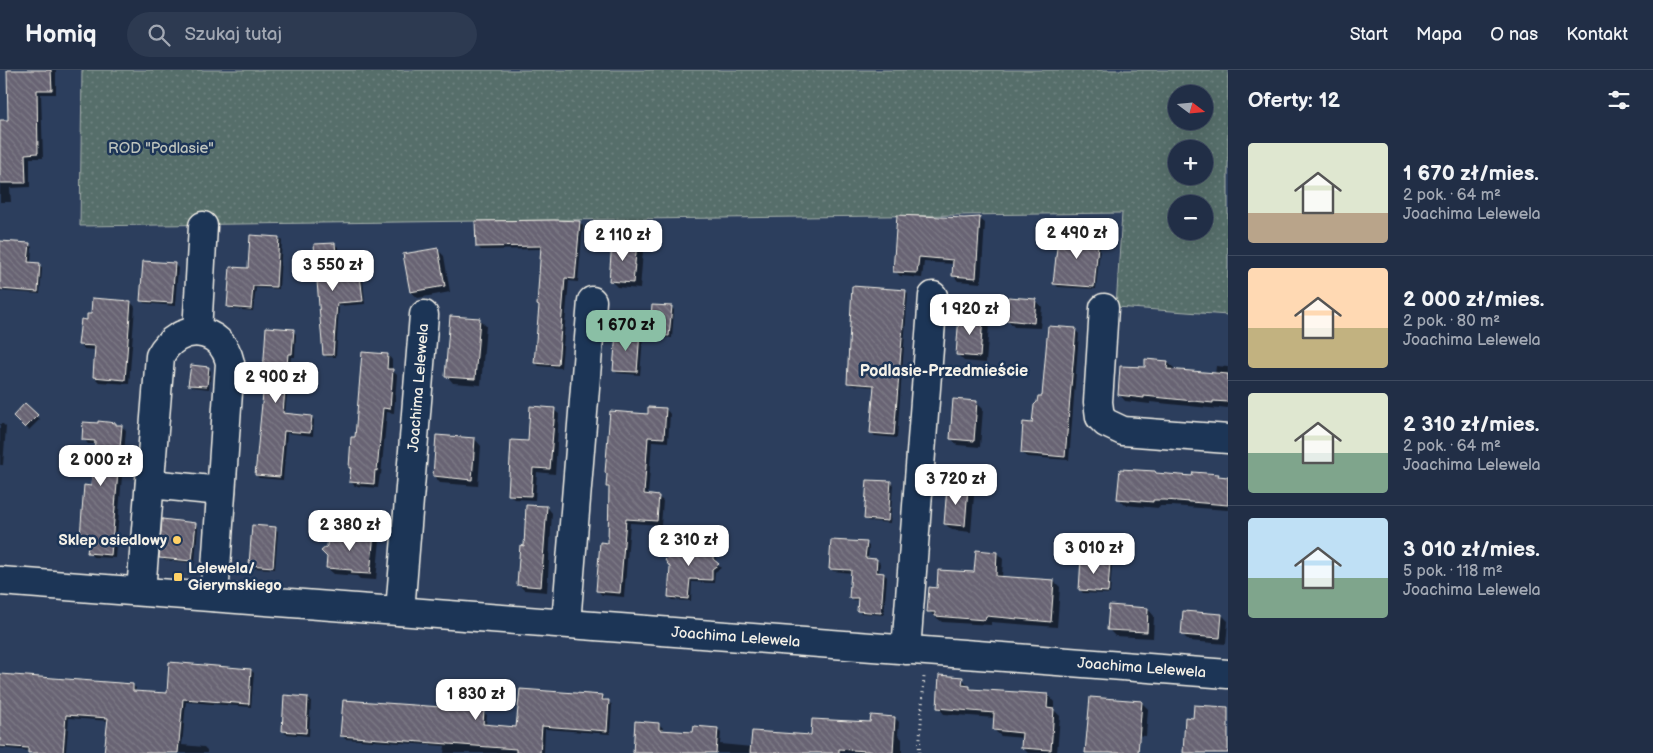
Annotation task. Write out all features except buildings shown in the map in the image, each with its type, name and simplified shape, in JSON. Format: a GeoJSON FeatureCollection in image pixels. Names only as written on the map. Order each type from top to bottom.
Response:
{"type":"FeatureCollection","features":[{"type":"Feature","properties":{"kind":"street"},"geometry":{"type":"LineString","coordinates":[[197,332],[203,226]]}},
{"type":"Feature","properties":{"kind":"street"},"geometry":{"type":"LineString","coordinates":[[916,650],[933,296]]}},
{"type":"Feature","properties":{"kind":"street"},"geometry":{"type":"LineString","coordinates":[[566,624],[592,301]]}},
{"type":"Feature","properties":{"kind":"street"},"geometry":{"type":"LineString","coordinates":[[1104,308],[1098,402],[1100,416],[1106,423],[1123,431],[1228,439]]}},
{"type":"Feature","properties":{"kind":"street","name":"Joachima Lelewela"},"geometry":{"type":"LineString","coordinates":[[400,611],[424,315]]}},
{"type":"Feature","properties":{"kind":"street"},"geometry":{"type":"LineString","coordinates":[[141,591],[160,356],[173,339],[184,334],[197,332],[211,336],[221,344],[227,353],[230,363],[214,597]]}},
{"type":"Feature","properties":{"kind":"street"},"geometry":{"type":"LineString","coordinates":[[150,484],[222,491]]}},
{"type":"Feature","properties":{"kind":"street","name":"Joachima Lelewela"},"geometry":{"type":"LineString","coordinates":[[0,581],[1228,674]]}},
{"type":"Feature","properties":{"kind":"path"},"geometry":{"type":"LineString","coordinates":[[916,650],[919,753]]}},
{"type":"Feature","properties":{"kind":"green space","name":"ROD \"Podlasie\""},"geometry":{"type":"Polygon","coordinates":[[[82,70],[1228,70],[1228,315],[1116,307],[1122,213],[80,226],[82,70]]]}},
{"type":"Feature","properties":{"kind":"place","name":"Sklep osiedlowy"},"geometry":{"type":"Point","coordinates":[177,540]}},
{"type":"Feature","properties":{"kind":"place","name":"Lelewela/ Gierymskiego"},"geometry":{"type":"Point","coordinates":[178,577]}},
{"type":"Feature","properties":{"kind":"district","name":"Podlasie-Przedmieście"},"geometry":{"type":"Point","coordinates":[944,371]}}]}
